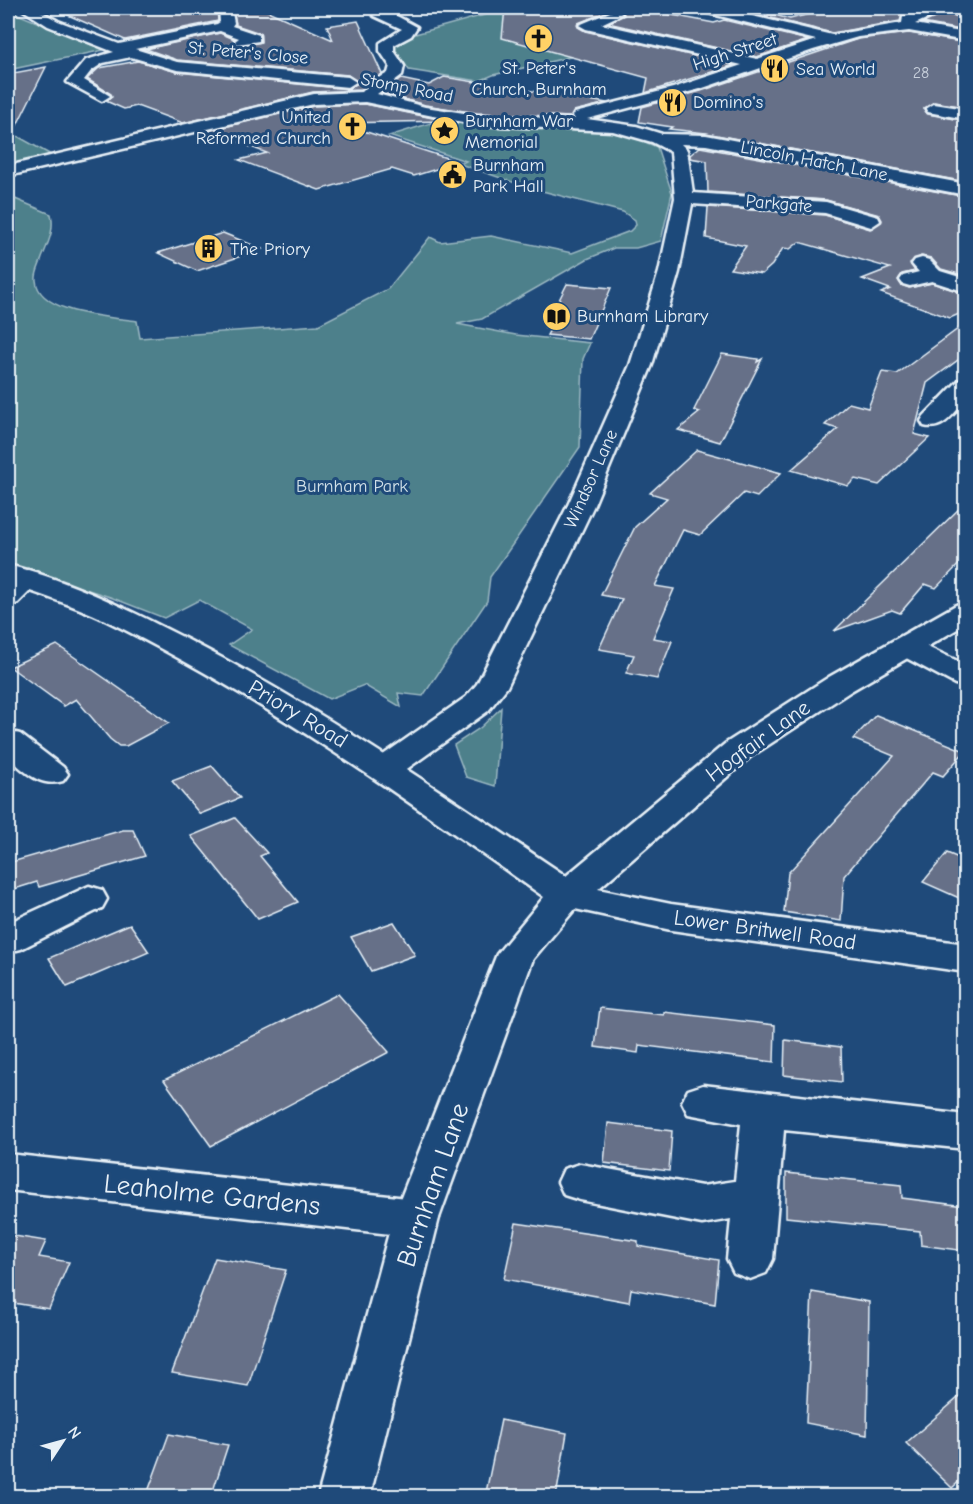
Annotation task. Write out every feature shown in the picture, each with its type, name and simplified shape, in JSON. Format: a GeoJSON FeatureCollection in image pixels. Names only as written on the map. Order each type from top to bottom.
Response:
{"type":"FeatureCollection","features":[{"type":"Feature","properties":{"kind":"street","name":"St. Peter's Close"},"geometry":{"type":"LineString","coordinates":[[27,8],[124,51],[177,66],[377,85]]}},
{"type":"Feature","properties":{"kind":"street","name":"St. Peter's Close"},"geometry":{"type":"LineString","coordinates":[[124,51],[221,27],[227,23],[225,8]]}},
{"type":"Feature","properties":{"kind":"street"},"geometry":{"type":"LineString","coordinates":[[366,97],[377,85],[395,75],[397,66],[387,51],[387,43],[406,33],[410,27],[379,13],[375,8]]}},
{"type":"Feature","properties":{"kind":"street"},"geometry":{"type":"LineString","coordinates":[[909,27],[908,20],[939,8]]}},
{"type":"Feature","properties":{"kind":"street"},"geometry":{"type":"LineString","coordinates":[[711,9],[834,40]]}},
{"type":"Feature","properties":{"kind":"street"},"geometry":{"type":"LineString","coordinates":[[615,14],[586,25],[759,64]]}},
{"type":"Feature","properties":{"kind":"street","name":"St. Peter's Close"},"geometry":{"type":"LineString","coordinates":[[221,27],[254,38],[242,40]]}},
{"type":"Feature","properties":{"kind":"street","name":"High Street"},"geometry":{"type":"LineString","coordinates":[[558,122],[603,118],[834,40],[892,27],[909,27],[966,37]]}},
{"type":"Feature","properties":{"kind":"street"},"geometry":{"type":"LineString","coordinates":[[102,96],[75,82],[82,68],[98,59],[124,51]]}},
{"type":"Feature","properties":{"kind":"street","name":"Stomp Road"},"geometry":{"type":"LineString","coordinates":[[8,171],[314,99],[366,97],[425,111],[498,123],[558,122]]}},
{"type":"Feature","properties":{"kind":"street"},"geometry":{"type":"LineString","coordinates":[[934,108],[966,114]]}},
{"type":"Feature","properties":{"kind":"street"},"geometry":{"type":"LineString","coordinates":[[603,118],[662,139]]}},
{"type":"Feature","properties":{"kind":"street","name":"Lincoln Hatch Lane"},"geometry":{"type":"LineString","coordinates":[[662,139],[706,140],[966,190]]}},
{"type":"Feature","properties":{"kind":"street","name":"Windsor Lane"},"geometry":{"type":"LineString","coordinates":[[386,769],[477,704],[491,687],[581,505],[641,365],[669,272],[684,198],[679,150],[662,139]]}},
{"type":"Feature","properties":{"kind":"street","name":"Parkgate"},"geometry":{"type":"LineString","coordinates":[[684,198],[826,208],[871,221]]}},
{"type":"Feature","properties":{"kind":"street"},"geometry":{"type":"LineString","coordinates":[[922,273],[966,286]]}},
{"type":"Feature","properties":{"kind":"street"},"geometry":{"type":"LineString","coordinates":[[933,421],[966,386]]}},
{"type":"Feature","properties":{"kind":"street","name":"Priory Road"},"geometry":{"type":"LineString","coordinates":[[14,583],[114,613],[240,679],[386,769],[567,895]]}},
{"type":"Feature","properties":{"kind":"street","name":"Hogfair Lane"},"geometry":{"type":"LineString","coordinates":[[567,895],[738,750],[793,713],[966,611]]}},
{"type":"Feature","properties":{"kind":"street"},"geometry":{"type":"LineString","coordinates":[[906,646],[966,677]]}},
{"type":"Feature","properties":{"kind":"street"},"geometry":{"type":"LineString","coordinates":[[8,741],[51,774]]}},
{"type":"Feature","properties":{"kind":"street","name":"Lower Britwell Road"},"geometry":{"type":"LineString","coordinates":[[567,895],[671,918],[966,958]]}},
{"type":"Feature","properties":{"kind":"street","name":"Burnham Lane"},"geometry":{"type":"LineString","coordinates":[[344,1497],[416,1218],[516,954],[567,895]]}},
{"type":"Feature","properties":{"kind":"street"},"geometry":{"type":"LineString","coordinates":[[8,939],[89,899]]}},
{"type":"Feature","properties":{"kind":"street"},"geometry":{"type":"LineString","coordinates":[[703,1102],[764,1112],[871,1120],[966,1132]]}},
{"type":"Feature","properties":{"kind":"street"},"geometry":{"type":"LineString","coordinates":[[750,1258],[758,1196],[764,1112]]}},
{"type":"Feature","properties":{"kind":"street","name":"Leaholme Gardens"},"geometry":{"type":"LineString","coordinates":[[8,1172],[416,1218]]}},
{"type":"Feature","properties":{"kind":"street"},"geometry":{"type":"LineString","coordinates":[[580,1182],[702,1205],[758,1196]]}},
{"type":"Feature","properties":{"kind":"green space"},"geometry":{"type":"Polygon","coordinates":[[[481,8],[579,8],[524,18],[600,50],[493,75],[479,81],[409,70],[393,47],[395,40],[495,12],[481,8]]]}},
{"type":"Feature","properties":{"kind":"green space"},"geometry":{"type":"Polygon","coordinates":[[[8,10],[104,50],[8,70],[8,10]]]}},
{"type":"Feature","properties":{"kind":"green space","name":"Burnham Park"},"geometry":{"type":"Polygon","coordinates":[[[444,119],[498,125],[579,128],[632,137],[657,147],[672,193],[661,241],[636,248],[614,248],[587,259],[482,319],[457,324],[516,335],[590,343],[583,359],[580,447],[490,577],[487,601],[423,696],[398,693],[401,707],[364,685],[329,699],[229,645],[252,629],[199,600],[164,618],[110,597],[8,564],[8,196],[51,214],[50,236],[36,275],[40,291],[49,300],[77,312],[137,321],[140,338],[318,325],[388,289],[430,237],[440,242],[491,236],[572,253],[630,231],[636,225],[635,220],[623,212],[527,187],[460,164],[466,161],[389,136],[444,119]]]}},
{"type":"Feature","properties":{"kind":"green space"},"geometry":{"type":"Polygon","coordinates":[[[8,131],[53,156],[8,166],[8,131]]]}},
{"type":"Feature","properties":{"kind":"green space"},"geometry":{"type":"Polygon","coordinates":[[[501,708],[495,786],[466,777],[454,745],[480,728],[501,708]]]}},
{"type":"Feature","properties":{"kind":"building"},"geometry":{"type":"Polygon","coordinates":[[[52,8],[217,8],[218,21],[125,40],[52,8]]]}},
{"type":"Feature","properties":{"kind":"building"},"geometry":{"type":"Polygon","coordinates":[[[233,8],[261,8],[333,40],[327,26],[358,21],[382,74],[361,90],[313,92],[183,123],[137,106],[124,109],[106,101],[112,97],[111,94],[87,79],[99,68],[138,61],[177,72],[348,89],[358,83],[348,75],[177,60],[146,49],[220,33],[234,39],[233,42],[237,46],[261,42],[260,33],[236,25],[233,8]]]}},
{"type":"Feature","properties":{"kind":"building"},"geometry":{"type":"Polygon","coordinates":[[[505,8],[616,8],[578,23],[578,27],[585,31],[734,65],[645,93],[648,78],[502,38],[505,8]]]}},
{"type":"Feature","properties":{"kind":"building"},"geometry":{"type":"Polygon","coordinates":[[[616,8],[635,8],[714,23],[724,20],[808,40],[757,57],[608,23],[624,15],[616,8]]]}},
{"type":"Feature","properties":{"kind":"building"},"geometry":{"type":"Polygon","coordinates":[[[833,8],[919,9],[902,15],[900,21],[832,33],[763,16],[770,14],[790,19],[833,8]]]}},
{"type":"Feature","properties":{"kind":"building"},"geometry":{"type":"Polygon","coordinates":[[[944,14],[966,18],[966,31],[923,23],[944,14]]]}},
{"type":"Feature","properties":{"kind":"building"},"geometry":{"type":"Polygon","coordinates":[[[909,33],[966,43],[966,107],[934,102],[924,109],[928,114],[966,121],[966,182],[639,122],[642,107],[701,91],[858,39],[909,33]]]}},
{"type":"Feature","properties":{"kind":"building"},"geometry":{"type":"Polygon","coordinates":[[[46,67],[8,143],[8,74],[46,67]]]}},
{"type":"Feature","properties":{"kind":"building"},"geometry":{"type":"Polygon","coordinates":[[[444,77],[607,103],[574,111],[571,117],[477,113],[425,105],[382,93],[401,79],[429,85],[444,77]]]}},
{"type":"Feature","properties":{"kind":"building"},"geometry":{"type":"Polygon","coordinates":[[[365,104],[447,121],[339,123],[459,162],[414,176],[392,169],[319,190],[239,160],[267,153],[207,131],[314,106],[365,104]]]}},
{"type":"Feature","properties":{"kind":"building"},"geometry":{"type":"Polygon","coordinates":[[[700,147],[966,197],[966,276],[941,269],[931,258],[921,256],[910,263],[915,271],[902,274],[898,280],[901,285],[909,288],[932,283],[966,294],[966,311],[950,318],[881,293],[890,289],[862,279],[890,268],[799,242],[790,249],[783,248],[772,265],[762,274],[730,269],[746,246],[706,238],[708,207],[825,215],[870,229],[882,220],[879,215],[826,200],[708,192],[707,161],[690,158],[690,155],[700,147]]]}},
{"type":"Feature","properties":{"kind":"building"},"geometry":{"type":"Polygon","coordinates":[[[223,233],[262,249],[197,271],[158,253],[223,233]]]}},
{"type":"Feature","properties":{"kind":"building","name":"Burnham Library"},"geometry":{"type":"Polygon","coordinates":[[[567,284],[611,288],[589,339],[547,335],[551,328],[545,328],[567,284]]]}},
{"type":"Feature","properties":{"kind":"building"},"geometry":{"type":"Polygon","coordinates":[[[966,323],[966,354],[927,383],[914,434],[929,438],[879,485],[855,479],[848,486],[791,470],[838,429],[825,425],[849,403],[868,408],[882,372],[897,374],[966,323]]]}},
{"type":"Feature","properties":{"kind":"building"},"geometry":{"type":"Polygon","coordinates":[[[722,354],[758,359],[757,362],[762,359],[720,442],[678,430],[700,412],[694,410],[722,354]]]}},
{"type":"Feature","properties":{"kind":"building"},"geometry":{"type":"Polygon","coordinates":[[[697,450],[781,473],[757,497],[744,493],[700,535],[683,530],[655,586],[674,589],[653,638],[672,641],[657,679],[626,673],[634,655],[599,649],[622,599],[601,595],[635,527],[667,498],[650,493],[697,450]]]}},
{"type":"Feature","properties":{"kind":"building"},"geometry":{"type":"Polygon","coordinates":[[[966,502],[966,557],[936,588],[925,584],[900,613],[892,610],[834,631],[966,502]]]}},
{"type":"Feature","properties":{"kind":"building"},"geometry":{"type":"Polygon","coordinates":[[[57,645],[169,723],[126,746],[119,746],[110,739],[76,699],[64,706],[10,667],[57,645]]]}},
{"type":"Feature","properties":{"kind":"building"},"geometry":{"type":"Polygon","coordinates":[[[876,715],[965,751],[943,776],[933,772],[844,876],[841,921],[784,912],[788,873],[894,756],[853,739],[876,715]]]}},
{"type":"Feature","properties":{"kind":"building"},"geometry":{"type":"Polygon","coordinates":[[[212,766],[240,798],[200,814],[172,781],[212,766]]]}},
{"type":"Feature","properties":{"kind":"building"},"geometry":{"type":"Polygon","coordinates":[[[235,818],[267,853],[260,856],[298,902],[258,919],[191,836],[235,818]]]}},
{"type":"Feature","properties":{"kind":"building"},"geometry":{"type":"Polygon","coordinates":[[[123,830],[133,830],[145,856],[39,887],[37,882],[8,891],[8,863],[123,830]]]}},
{"type":"Feature","properties":{"kind":"building"},"geometry":{"type":"Polygon","coordinates":[[[947,853],[966,861],[966,901],[923,882],[947,853]]]}},
{"type":"Feature","properties":{"kind":"building"},"geometry":{"type":"Polygon","coordinates":[[[394,922],[415,955],[371,971],[351,937],[394,922]]]}},
{"type":"Feature","properties":{"kind":"building"},"geometry":{"type":"Polygon","coordinates":[[[130,924],[149,952],[67,987],[49,958],[130,924]]]}},
{"type":"Feature","properties":{"kind":"building"},"geometry":{"type":"Polygon","coordinates":[[[338,994],[389,1052],[211,1146],[164,1080],[338,994]]]}},
{"type":"Feature","properties":{"kind":"building"},"geometry":{"type":"Polygon","coordinates":[[[600,1008],[664,1015],[664,1012],[775,1025],[774,1062],[639,1045],[638,1053],[595,1047],[600,1008]]]}},
{"type":"Feature","properties":{"kind":"building"},"geometry":{"type":"Polygon","coordinates":[[[785,1040],[841,1047],[842,1082],[784,1075],[785,1040]]]}},
{"type":"Feature","properties":{"kind":"building"},"geometry":{"type":"Polygon","coordinates":[[[608,1123],[672,1131],[669,1171],[604,1163],[608,1123]]]}},
{"type":"Feature","properties":{"kind":"building"},"geometry":{"type":"Polygon","coordinates":[[[786,1173],[901,1185],[902,1198],[964,1206],[966,1251],[921,1245],[920,1231],[786,1217],[786,1173]]]}},
{"type":"Feature","properties":{"kind":"building"},"geometry":{"type":"Polygon","coordinates":[[[516,1223],[638,1241],[638,1246],[719,1260],[715,1304],[631,1289],[629,1302],[504,1279],[516,1223]]]}},
{"type":"Feature","properties":{"kind":"building"},"geometry":{"type":"Polygon","coordinates":[[[8,1235],[46,1241],[39,1257],[69,1262],[49,1309],[8,1302],[8,1235]]]}},
{"type":"Feature","properties":{"kind":"building"},"geometry":{"type":"Polygon","coordinates":[[[215,1258],[286,1270],[248,1386],[172,1373],[215,1258]]]}},
{"type":"Feature","properties":{"kind":"building"},"geometry":{"type":"Polygon","coordinates":[[[812,1292],[869,1302],[867,1435],[806,1423],[812,1292]]]}},
{"type":"Feature","properties":{"kind":"building"},"geometry":{"type":"Polygon","coordinates":[[[966,1391],[966,1475],[952,1488],[906,1443],[966,1391]]]}},
{"type":"Feature","properties":{"kind":"building"},"geometry":{"type":"Polygon","coordinates":[[[501,1420],[567,1433],[556,1497],[485,1497],[501,1420]]]}},
{"type":"Feature","properties":{"kind":"building"},"geometry":{"type":"Polygon","coordinates":[[[169,1434],[228,1445],[211,1497],[146,1497],[169,1434]]]}},
{"type":"Feature","properties":{"kind":"place","name":"St. Peter's Church, Burnham"},"geometry":{"type":"Point","coordinates":[539,39]}},
{"type":"Feature","properties":{"kind":"place","name":"Sea World"},"geometry":{"type":"Point","coordinates":[775,69]}},
{"type":"Feature","properties":{"kind":"place","name":"Domino's"},"geometry":{"type":"Point","coordinates":[672,102]}},
{"type":"Feature","properties":{"kind":"place","name":"United Reformed Church"},"geometry":{"type":"Point","coordinates":[352,127]}},
{"type":"Feature","properties":{"kind":"place","name":"Burnham War Memorial"},"geometry":{"type":"Point","coordinates":[444,131]}},
{"type":"Feature","properties":{"kind":"place","name":"Burnham Park Hall"},"geometry":{"type":"Point","coordinates":[452,175]}},
{"type":"Feature","properties":{"kind":"place","name":"The Priory"},"geometry":{"type":"Point","coordinates":[209,249]}},
{"type":"Feature","properties":{"kind":"place","name":"Burnham Library"},"geometry":{"type":"Point","coordinates":[556,316]}}]}
